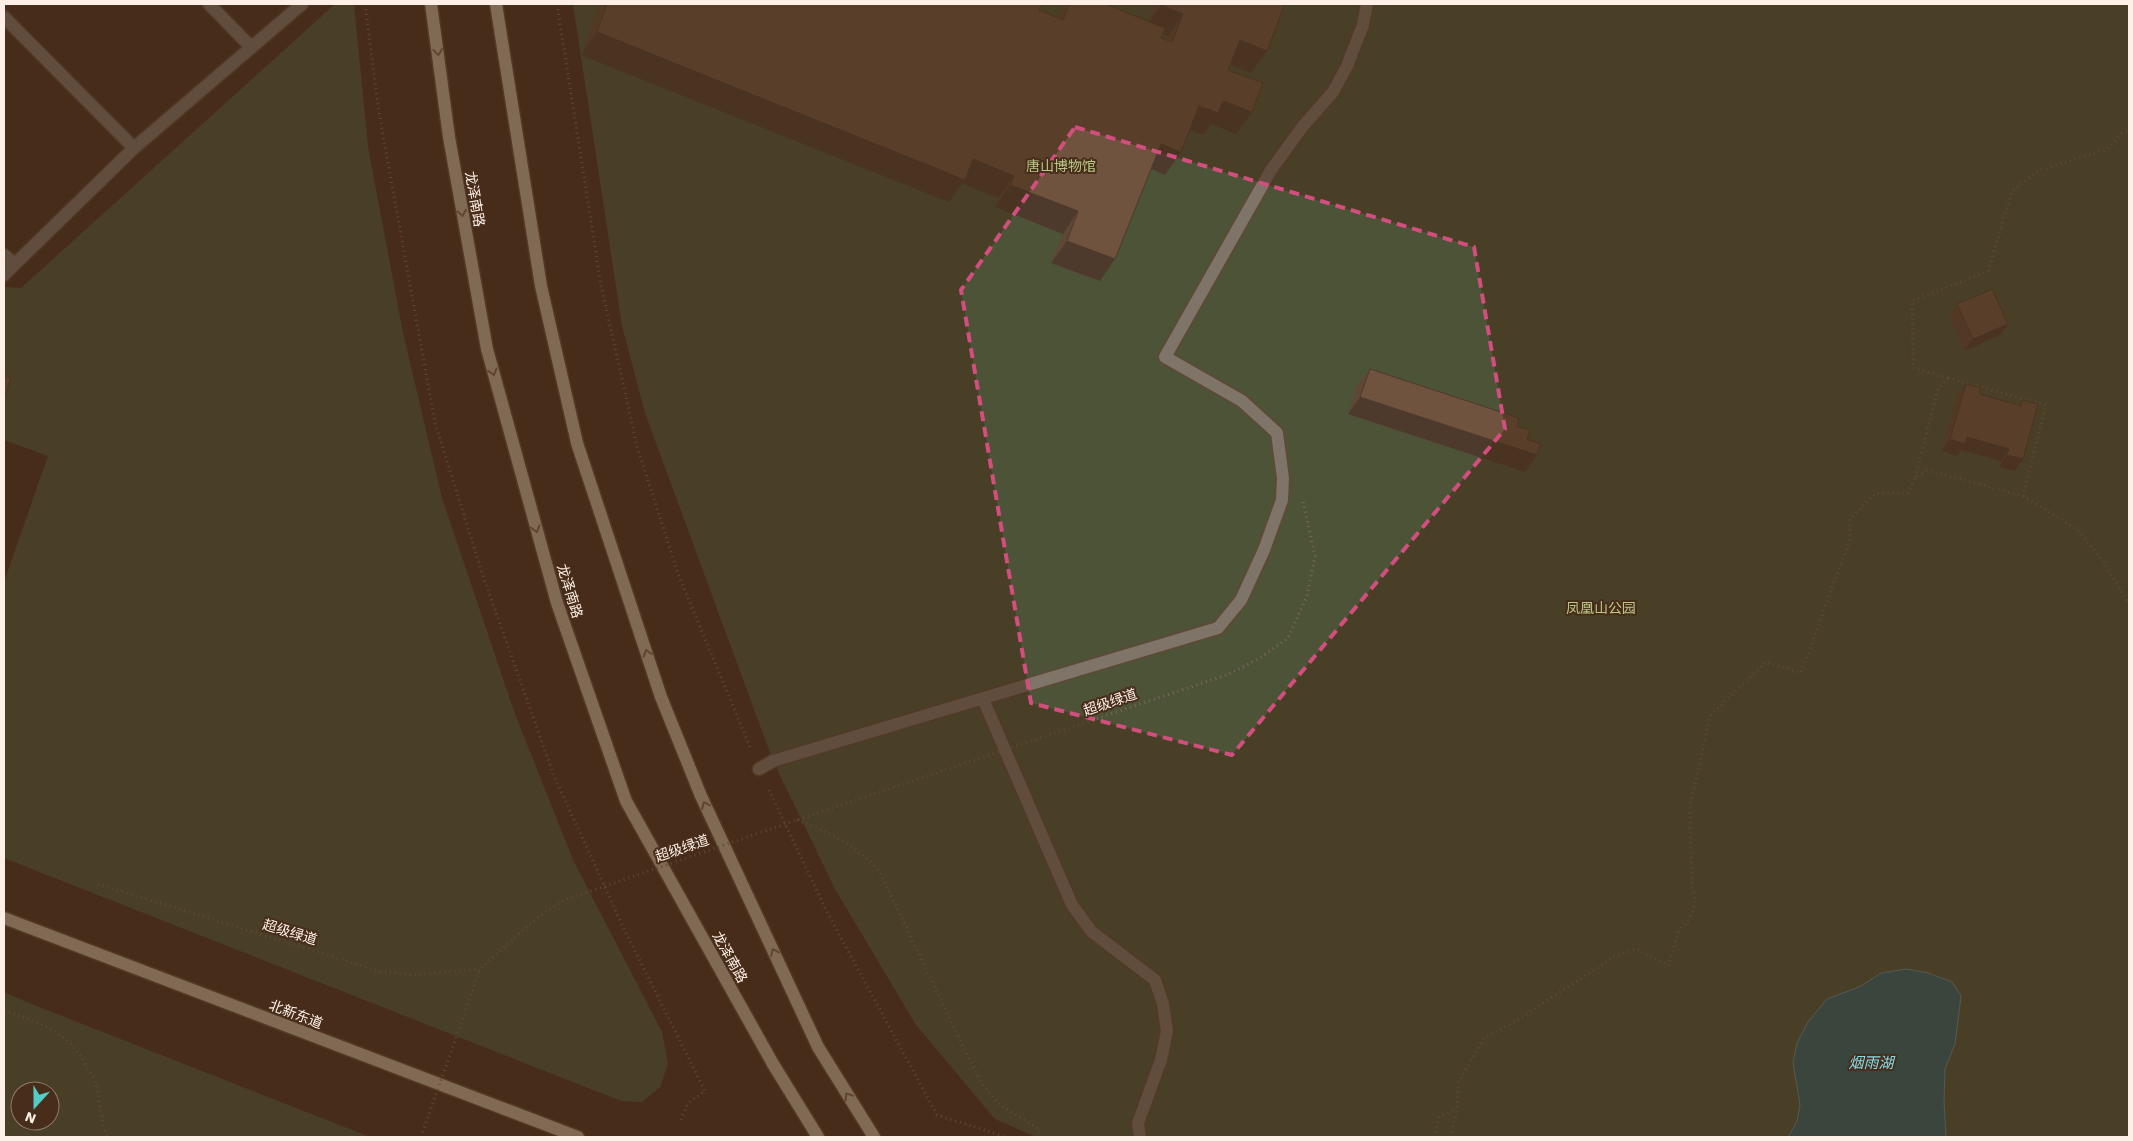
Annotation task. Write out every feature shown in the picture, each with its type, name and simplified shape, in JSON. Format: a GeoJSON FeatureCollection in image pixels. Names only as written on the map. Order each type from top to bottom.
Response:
{"type":"FeatureCollection","features":[{"type":"Feature","properties":{"kind":"main road","name":"龙泽南路"},"geometry":{"type":"LineString","coordinates":[[431,4],[448,137],[487,349],[557,603],[626,801],[773,1064],[818,1137]]}},
{"type":"Feature","properties":{"kind":"main road"},"geometry":{"type":"LineString","coordinates":[[496,4],[512,113],[542,286],[577,443],[661,697],[701,796],[818,1047],[874,1137]]}},
{"type":"Feature","properties":{"kind":"main road","name":"北新东道"},"geometry":{"type":"LineString","coordinates":[[4,918],[578,1137]]}},
{"type":"Feature","properties":{"kind":"street"},"geometry":{"type":"LineString","coordinates":[[209,4],[251,47]]}},
{"type":"Feature","properties":{"kind":"street"},"geometry":{"type":"LineString","coordinates":[[4,276],[134,148],[302,4]]}},
{"type":"Feature","properties":{"kind":"street"},"geometry":{"type":"LineString","coordinates":[[759,769],[773,760],[1218,628],[1241,600],[1264,550],[1282,500],[1283,478],[1277,433],[1242,401],[1164,357],[1271,170],[1303,126],[1333,92],[1347,66],[1363,25],[1367,4]]}},
{"type":"Feature","properties":{"kind":"street"},"geometry":{"type":"LineString","coordinates":[[4,17],[134,148]]}},
{"type":"Feature","properties":{"kind":"street"},"geometry":{"type":"LineString","coordinates":[[4,255],[15,264]]}},
{"type":"Feature","properties":{"kind":"street"},"geometry":{"type":"LineString","coordinates":[[983,699],[1072,905],[1092,932],[1155,980],[1167,1031],[1161,1060],[1138,1123],[1140,1137]]}},
{"type":"Feature","properties":{"kind":"path"},"geometry":{"type":"LineString","coordinates":[[365,4],[378,113],[435,423],[483,576],[554,776],[624,929],[705,1091],[688,1104],[680,1122]]}},
{"type":"Feature","properties":{"kind":"path"},"geometry":{"type":"LineString","coordinates":[[558,4],[601,286],[637,446],[678,574],[759,769],[826,910],[938,1115],[1006,1137]]}},
{"type":"Feature","properties":{"kind":"path"},"geometry":{"type":"LineString","coordinates":[[2023,496],[2046,404],[1913,368],[1912,300],[1988,271],[2012,191],[2038,171],[2108,149],[2122,133],[2129,131]]}},
{"type":"Feature","properties":{"kind":"path"},"geometry":{"type":"LineString","coordinates":[[1451,1137],[1457,1108],[1458,1083],[1484,1038],[1513,1023],[1615,956],[1637,949],[1668,966],[1679,930],[1690,918],[1696,901],[1692,887],[1690,806],[1710,716],[1766,662],[1801,674],[1850,539],[1850,519],[1876,493],[1908,494],[1915,478],[1938,389],[1948,378]]}},
{"type":"Feature","properties":{"kind":"path"},"geometry":{"type":"LineString","coordinates":[[1915,478],[1928,470],[2023,496],[2078,530],[2103,561],[2129,604]]}},
{"type":"Feature","properties":{"kind":"path","name":"超级绿道"},"geometry":{"type":"LineString","coordinates":[[421,1137],[480,969],[534,920],[562,902],[797,820],[1229,674],[1260,658],[1288,638],[1307,596],[1316,556],[1303,501]]}},
{"type":"Feature","properties":{"kind":"path"},"geometry":{"type":"LineString","coordinates":[[797,820],[837,836],[861,852],[879,871],[979,1078],[997,1103],[1036,1126],[1042,1137]]}},
{"type":"Feature","properties":{"kind":"path","name":"超级绿道"},"geometry":{"type":"LineString","coordinates":[[98,884],[379,971],[415,975],[480,969]]}},
{"type":"Feature","properties":{"kind":"path"},"geometry":{"type":"LineString","coordinates":[[4,1010],[44,1025],[63,1035],[82,1056],[95,1082],[102,1123],[107,1137]]}},
{"type":"Feature","properties":{"kind":"path"},"geometry":{"type":"LineString","coordinates":[[1434,1137],[1439,1117],[1457,1108]]}},
{"type":"Feature","properties":{"kind":"highlighted area"},"geometry":{"type":"Polygon","coordinates":[[[1075,127],[1474,247],[1505,429],[1232,755],[1031,703],[961,290],[1075,127]]]}},
{"type":"Feature","properties":{"kind":"green space"},"geometry":{"type":"Polygon","coordinates":[[[335,4],[354,4],[368,147],[403,333],[442,498],[515,714],[573,860],[662,1032],[668,1064],[660,1087],[642,1102],[621,1101],[4,858],[4,582],[48,456],[4,440],[4,287],[21,288],[335,4]]]}},
{"type":"Feature","properties":{"kind":"green space","name":"凤凰山公园"},"geometry":{"type":"Polygon","coordinates":[[[573,4],[2129,4],[2129,1137],[1036,1137],[995,1119],[916,1025],[835,889],[773,761],[645,413],[622,326],[573,4]]]}},
{"type":"Feature","properties":{"kind":"green space"},"geometry":{"type":"Polygon","coordinates":[[[4,992],[24,1001],[370,1137],[4,1137],[4,992]]]}},
{"type":"Feature","properties":{"kind":"water","name":"烟雨湖"},"geometry":{"type":"Polygon","coordinates":[[[1907,969],[1928,973],[1952,982],[1961,996],[1955,1044],[1945,1069],[1946,1137],[1788,1137],[1797,1121],[1800,1105],[1793,1063],[1797,1043],[1808,1022],[1827,999],[1861,986],[1881,973],[1907,969]]]}},
{"type":"Feature","properties":{"kind":"building","name":"唐山博物馆"},"geometry":{"type":"Polygon","coordinates":[[[607,4],[1042,4],[1039,10],[1063,20],[1069,4],[1105,4],[1165,28],[1161,38],[1172,42],[1183,14],[1161,4],[1285,4],[1267,51],[1240,40],[1228,70],[1263,83],[1252,112],[1223,101],[1218,113],[1199,106],[1181,152],[1161,144],[1115,259],[1067,241],[1078,211],[1010,185],[1014,176],[973,159],[965,180],[597,32],[607,4]]]}},
{"type":"Feature","properties":{"kind":"building"},"geometry":{"type":"Polygon","coordinates":[[[1992,289],[2008,324],[1973,339],[1957,304],[1992,289]]]}},
{"type":"Feature","properties":{"kind":"building"},"geometry":{"type":"Polygon","coordinates":[[[1370,369],[1519,418],[1517,426],[1530,430],[1527,439],[1541,444],[1537,455],[1360,397],[1370,369]]]}},
{"type":"Feature","properties":{"kind":"building"},"geometry":{"type":"Polygon","coordinates":[[[4,375],[11,378],[4,398],[4,375]]]}},
{"type":"Feature","properties":{"kind":"building"},"geometry":{"type":"Polygon","coordinates":[[[1966,384],[1981,388],[1980,394],[2021,406],[2023,400],[2038,404],[2023,459],[2007,455],[2009,449],[1967,437],[1965,444],[1950,439],[1966,384]]]}}]}
